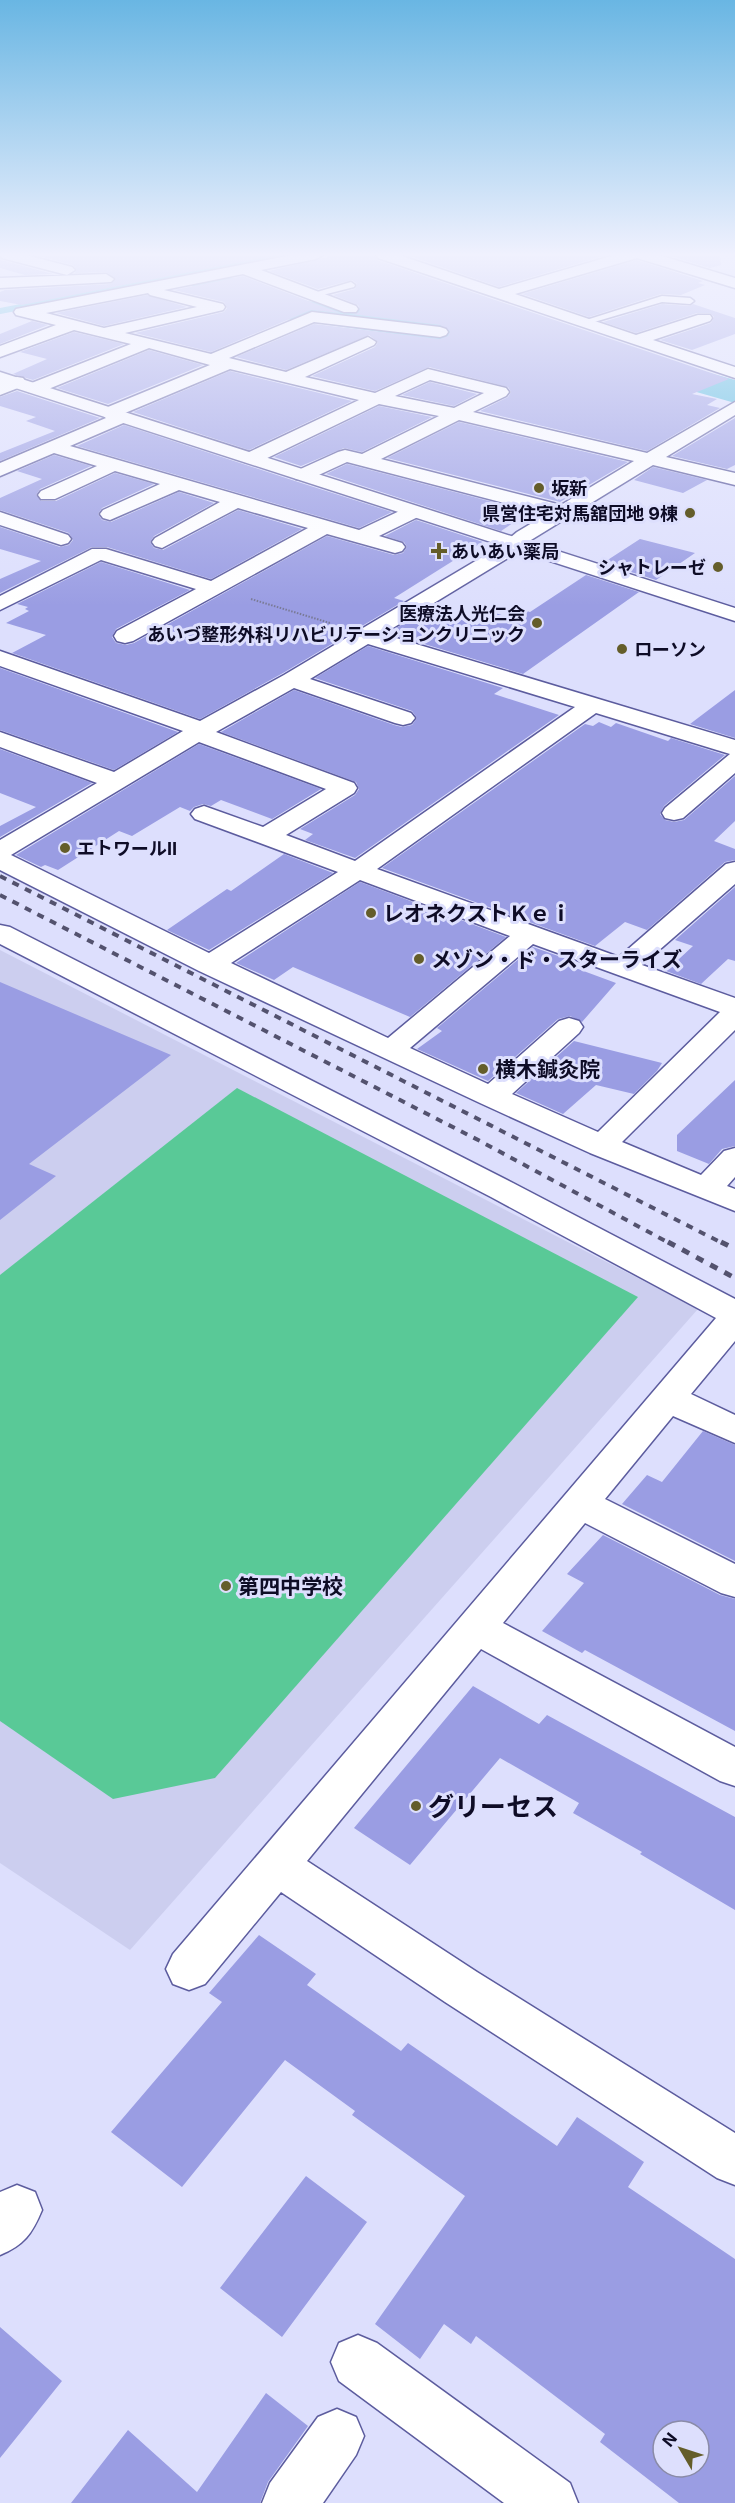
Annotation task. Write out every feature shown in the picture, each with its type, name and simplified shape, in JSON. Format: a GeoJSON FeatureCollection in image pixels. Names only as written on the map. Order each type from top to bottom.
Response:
{"type":"FeatureCollection","features":[{"type":"Feature","properties":{"kind":"street"},"geometry":{"type":"LineString","coordinates":[[13,384],[54,372]]}},
{"type":"Feature","properties":{"kind":"street"},"geometry":{"type":"LineString","coordinates":[[3,467],[53,447],[199,372]]}},
{"type":"Feature","properties":{"kind":"street"},"geometry":{"type":"LineString","coordinates":[[261,372],[458,414],[735,479]]}},
{"type":"Feature","properties":{"kind":"street"},"geometry":{"type":"LineString","coordinates":[[288,378],[302,372]]}},
{"type":"Feature","properties":{"kind":"street"},"geometry":{"type":"LineString","coordinates":[[216,495],[251,472],[379,398],[428,374],[500,392],[364,460]]}},
{"type":"Feature","properties":{"kind":"street"},"geometry":{"type":"LineString","coordinates":[[13,384],[115,415],[251,472],[277,466],[735,615]]}},
{"type":"Feature","properties":{"kind":"street"},"geometry":{"type":"LineString","coordinates":[[0,851],[200,731],[367,635],[735,407]]}},
{"type":"Feature","properties":{"kind":"street"},"geometry":{"type":"LineString","coordinates":[[53,447],[395,547]]}},
{"type":"Feature","properties":{"kind":"street"},"geometry":{"type":"LineString","coordinates":[[303,475],[345,456],[564,512]]}},
{"type":"Feature","properties":{"kind":"street"},"geometry":{"type":"LineString","coordinates":[[48,495],[114,465]]}},
{"type":"Feature","properties":{"kind":"street"},"geometry":{"type":"LineString","coordinates":[[110,514],[177,484]]}},
{"type":"Feature","properties":{"kind":"street"},"geometry":{"type":"LineString","coordinates":[[162,542],[236,501]]}},
{"type":"Feature","properties":{"kind":"street"},"geometry":{"type":"LineString","coordinates":[[361,537],[413,512]]}},
{"type":"Feature","properties":{"kind":"street"},"geometry":{"type":"LineString","coordinates":[[0,518],[61,539]]}},
{"type":"Feature","properties":{"kind":"street"},"geometry":{"type":"LineString","coordinates":[[125,636],[326,527]]}},
{"type":"Feature","properties":{"kind":"street"},"geometry":{"type":"LineString","coordinates":[[0,604],[99,553],[214,588]]}},
{"type":"Feature","properties":{"kind":"street"},"geometry":{"type":"LineString","coordinates":[[367,635],[735,748]]}},
{"type":"Feature","properties":{"kind":"street"},"geometry":{"type":"LineString","coordinates":[[0,658],[200,731],[345,788],[265,837]]}},
{"type":"Feature","properties":{"kind":"street"},"geometry":{"type":"LineString","coordinates":[[292,680],[403,718]]}},
{"type":"Feature","properties":{"kind":"street"},"geometry":{"type":"LineString","coordinates":[[209,965],[357,871],[592,705]]}},
{"type":"Feature","properties":{"kind":"street"},"geometry":{"type":"LineString","coordinates":[[0,739],[118,782]]}},
{"type":"Feature","properties":{"kind":"street"},"geometry":{"type":"LineString","coordinates":[[674,813],[735,760]]}},
{"type":"Feature","properties":{"kind":"street"},"geometry":{"type":"LineString","coordinates":[[204,814],[735,1008]]}},
{"type":"Feature","properties":{"kind":"street"},"geometry":{"type":"LineString","coordinates":[[0,860],[209,965],[491,1097],[601,1146],[735,1201]]}},
{"type":"Feature","properties":{"kind":"street"},"geometry":{"type":"LineString","coordinates":[[623,968],[735,870]]}},
{"type":"Feature","properties":{"kind":"street"},"geometry":{"type":"LineString","coordinates":[[0,933],[492,1185],[735,1316],[189,1969]]}},
{"type":"Feature","properties":{"kind":"street"},"geometry":{"type":"LineString","coordinates":[[391,1050],[528,934]]}},
{"type":"Feature","properties":{"kind":"street"},"geometry":{"type":"LineString","coordinates":[[601,1146],[735,1014]]}},
{"type":"Feature","properties":{"kind":"street"},"geometry":{"type":"LineString","coordinates":[[491,1097],[569,1027]]}},
{"type":"Feature","properties":{"kind":"street"},"geometry":{"type":"LineString","coordinates":[[706,1189],[735,1158]]}},
{"type":"Feature","properties":{"kind":"street"},"geometry":{"type":"LineString","coordinates":[[668,1398],[735,1430]]}},
{"type":"Feature","properties":{"kind":"street"},"geometry":{"type":"LineString","coordinates":[[580,1503],[735,1582]]}},
{"type":"Feature","properties":{"kind":"street"},"geometry":{"type":"LineString","coordinates":[[475,1628],[735,1768]]}},
{"type":"Feature","properties":{"kind":"street"},"geometry":{"type":"LineString","coordinates":[[276,1865],[471,1993],[735,2161]]}},
{"type":"Feature","properties":{"kind":"street"},"geometry":{"type":"LineString","coordinates":[[358,2362],[550,2503]]}},
{"type":"Feature","properties":{"kind":"street"},"geometry":{"type":"LineString","coordinates":[[290,2503],[337,2436]]}},
{"type":"Feature","properties":{"kind":"path"},"geometry":{"type":"LineString","coordinates":[[214,588],[367,635]]}},
{"type":"Feature","properties":{"kind":"shaded area","name":"第四中学校"},"geometry":{"type":"Polygon","coordinates":[[[0,950],[698,1309],[130,1950],[0,1863],[0,950]]]}},
{"type":"Feature","properties":{"kind":"green space","name":"第四中学校"},"geometry":{"type":"Polygon","coordinates":[[[237,1088],[638,1297],[215,1778],[113,1799],[0,1721],[0,1275],[237,1088]]]}},
{"type":"Feature","properties":{"kind":"building"},"geometry":{"type":"Polygon","coordinates":[[[18,372],[54,372],[33,380],[13,374],[18,372]]]}},
{"type":"Feature","properties":{"kind":"building"},"geometry":{"type":"Polygon","coordinates":[[[96,372],[186,372],[108,404],[57,388],[96,372]]]}},
{"type":"Feature","properties":{"kind":"building"},"geometry":{"type":"Polygon","coordinates":[[[228,372],[352,401],[249,450],[133,412],[228,372]]]}},
{"type":"Feature","properties":{"kind":"building"},"geometry":{"type":"Polygon","coordinates":[[[321,372],[418,372],[375,391],[312,376],[321,372]]]}},
{"type":"Feature","properties":{"kind":"building"},"geometry":{"type":"Polygon","coordinates":[[[448,372],[708,372],[729,379],[692,394],[717,399],[707,405],[720,408],[647,451],[480,411],[508,397],[511,392],[508,387],[448,372]]]}},
{"type":"Feature","properties":{"kind":"building"},"geometry":{"type":"Polygon","coordinates":[[[430,382],[477,394],[454,406],[402,395],[430,382]]]}},
{"type":"Feature","properties":{"kind":"building"},"geometry":{"type":"Polygon","coordinates":[[[17,391],[100,418],[0,461],[0,453],[55,431],[26,421],[36,417],[0,406],[0,397],[17,391]]]}},
{"type":"Feature","properties":{"kind":"building"},"geometry":{"type":"Polygon","coordinates":[[[379,406],[432,417],[362,452],[344,448],[301,466],[274,457],[379,406]]]}},
{"type":"Feature","properties":{"kind":"building"},"geometry":{"type":"Polygon","coordinates":[[[735,418],[735,465],[727,469],[672,456],[735,418]]]}},
{"type":"Feature","properties":{"kind":"building"},"geometry":{"type":"Polygon","coordinates":[[[459,422],[628,462],[560,502],[387,458],[459,422]]]}},
{"type":"Feature","properties":{"kind":"building"},"geometry":{"type":"Polygon","coordinates":[[[124,425],[392,512],[359,528],[77,446],[124,425]]]}},
{"type":"Feature","properties":{"kind":"building"},"geometry":{"type":"Polygon","coordinates":[[[54,455],[91,466],[40,489],[36,495],[41,501],[56,501],[115,473],[154,484],[102,508],[98,514],[102,520],[111,522],[179,492],[214,503],[154,536],[150,542],[154,548],[163,550],[238,510],[302,529],[211,579],[107,547],[92,547],[0,593],[0,579],[41,561],[0,549],[0,527],[60,547],[69,545],[73,540],[69,533],[0,510],[0,498],[42,479],[17,471],[54,455]]]}},
{"type":"Feature","properties":{"kind":"building"},"geometry":{"type":"Polygon","coordinates":[[[347,464],[539,514],[526,521],[519,519],[501,531],[326,474],[347,464]]]}},
{"type":"Feature","properties":{"kind":"building"},"geometry":{"type":"Polygon","coordinates":[[[653,467],[707,480],[683,493],[634,480],[653,467]]]}},
{"type":"Feature","properties":{"kind":"building"},"geometry":{"type":"Polygon","coordinates":[[[416,520],[483,542],[394,598],[404,601],[200,719],[12,653],[46,635],[6,623],[29,611],[25,609],[28,607],[17,604],[101,562],[190,590],[116,629],[112,637],[116,643],[126,645],[134,643],[327,536],[394,555],[403,553],[407,547],[404,542],[385,536],[416,520]]]}},
{"type":"Feature","properties":{"kind":"building"},"geometry":{"type":"Polygon","coordinates":[[[640,539],[695,553],[656,580],[603,563],[640,539]]]}},
{"type":"Feature","properties":{"kind":"building"},"geometry":{"type":"Polygon","coordinates":[[[586,575],[639,592],[523,674],[388,633],[428,609],[477,625],[495,613],[505,616],[517,608],[530,612],[586,575]]]}},
{"type":"Feature","properties":{"kind":"building"},"geometry":{"type":"Polygon","coordinates":[[[368,646],[503,688],[494,694],[559,715],[355,858],[305,840],[313,834],[300,829],[355,795],[359,789],[356,782],[221,732],[294,690],[394,725],[402,727],[412,725],[417,718],[412,711],[315,678],[368,646]]]}},
{"type":"Feature","properties":{"kind":"building"},"geometry":{"type":"Polygon","coordinates":[[[0,668],[178,732],[114,770],[0,730],[0,668]]]}},
{"type":"Feature","properties":{"kind":"building"},"geometry":{"type":"Polygon","coordinates":[[[735,690],[735,738],[690,724],[735,690]]]}},
{"type":"Feature","properties":{"kind":"building"},"geometry":{"type":"Polygon","coordinates":[[[599,722],[611,727],[616,723],[668,741],[671,738],[725,755],[664,806],[660,814],[665,820],[674,822],[684,820],[735,776],[735,821],[714,841],[735,849],[735,860],[725,862],[647,930],[625,922],[595,946],[382,868],[585,724],[593,726],[599,722]]]}},
{"type":"Feature","properties":{"kind":"building"},"geometry":{"type":"Polygon","coordinates":[[[199,744],[321,789],[272,819],[221,800],[211,806],[203,804],[194,807],[190,811],[180,807],[132,836],[119,831],[58,870],[45,865],[41,867],[16,855],[199,744]]]}},
{"type":"Feature","properties":{"kind":"building"},"geometry":{"type":"Polygon","coordinates":[[[0,749],[92,783],[0,837],[0,826],[36,807],[0,793],[0,749]]]}},
{"type":"Feature","properties":{"kind":"building"},"geometry":{"type":"Polygon","coordinates":[[[284,854],[333,873],[209,950],[167,930],[227,889],[231,891],[284,854]]]}},
{"type":"Feature","properties":{"kind":"building"},"geometry":{"type":"Polygon","coordinates":[[[360,882],[506,937],[410,1017],[293,967],[274,980],[236,963],[360,882]]]}},
{"type":"Feature","properties":{"kind":"building"},"geometry":{"type":"Polygon","coordinates":[[[735,887],[735,961],[728,959],[701,984],[666,971],[693,946],[675,940],[735,887]]]}},
{"type":"Feature","properties":{"kind":"building"},"geometry":{"type":"Polygon","coordinates":[[[533,947],[575,962],[570,966],[616,983],[582,1022],[570,1016],[558,1019],[488,1081],[417,1049],[442,1031],[437,1028],[533,947]]]}},
{"type":"Feature","properties":{"kind":"building"},"geometry":{"type":"Polygon","coordinates":[[[0,982],[171,1055],[29,1164],[56,1176],[0,1220],[0,982]]]}},
{"type":"Feature","properties":{"kind":"building"},"geometry":{"type":"Polygon","coordinates":[[[574,1041],[662,1063],[634,1094],[596,1085],[563,1114],[516,1093],[574,1041]]]}},
{"type":"Feature","properties":{"kind":"building"},"geometry":{"type":"Polygon","coordinates":[[[735,1080],[735,1146],[722,1149],[709,1164],[677,1151],[677,1135],[735,1080]]]}},
{"type":"Feature","properties":{"kind":"building"},"geometry":{"type":"Polygon","coordinates":[[[703,1431],[735,1445],[735,1561],[622,1504],[647,1475],[662,1482],[703,1431]]]}},
{"type":"Feature","properties":{"kind":"building"},"geometry":{"type":"Polygon","coordinates":[[[603,1535],[720,1595],[735,1599],[735,1731],[585,1650],[582,1653],[542,1631],[584,1583],[567,1574],[603,1535]]]}},
{"type":"Feature","properties":{"kind":"building"},"geometry":{"type":"Polygon","coordinates":[[[473,1686],[539,1724],[547,1715],[735,1817],[735,1910],[640,1854],[642,1852],[573,1813],[579,1803],[500,1758],[410,1865],[354,1828],[473,1686]]]}},
{"type":"Feature","properties":{"kind":"building"},"geometry":{"type":"Polygon","coordinates":[[[259,1935],[316,1974],[307,1985],[401,2051],[408,2043],[557,2146],[577,2117],[644,2162],[628,2187],[735,2259],[735,2503],[679,2503],[600,2442],[605,2434],[476,2336],[471,2344],[444,2324],[420,2359],[375,2324],[465,2196],[352,2115],[355,2111],[285,2060],[182,2187],[111,2132],[222,2002],[209,1993],[259,1935]]]}},
{"type":"Feature","properties":{"kind":"building"},"geometry":{"type":"Polygon","coordinates":[[[306,2176],[367,2222],[282,2337],[220,2288],[306,2176]]]}},
{"type":"Feature","properties":{"kind":"building"},"geometry":{"type":"Polygon","coordinates":[[[0,2327],[62,2381],[0,2458],[0,2327]]]}},
{"type":"Feature","properties":{"kind":"building"},"geometry":{"type":"Polygon","coordinates":[[[266,2393],[308,2426],[268,2482],[260,2503],[71,2503],[128,2430],[197,2492],[266,2393]]]}},
{"type":"Feature","properties":{"kind":"waterway"},"geometry":{"type":"LineString","coordinates":[[665,372],[735,392]]}},
{"type":"Feature","properties":{"kind":"railway"},"geometry":{"type":"LineString","coordinates":[[0,876],[724,1244]]}},
{"type":"Feature","properties":{"kind":"railway"},"geometry":{"type":"LineString","coordinates":[[0,895],[480,1141],[671,1244]]}},
{"type":"Feature","properties":{"kind":"railway"},"geometry":{"type":"LineString","coordinates":[[668,1242],[735,1278]]}},
{"type":"Feature","properties":{"kind":"railway"},"geometry":{"type":"LineString","coordinates":[[721,1242],[735,1249]]}},
{"type":"Feature","properties":{"kind":"place","name":"坂新"},"geometry":{"type":"Point","coordinates":[539,488]}},
{"type":"Feature","properties":{"kind":"place","name":"県営住宅対馬舘団地 9棟"},"geometry":{"type":"Point","coordinates":[690,513]}},
{"type":"Feature","properties":{"kind":"place","name":"あいあい薬局"},"geometry":{"type":"Point","coordinates":[439,551]}},
{"type":"Feature","properties":{"kind":"place","name":"シャトレーゼ"},"geometry":{"type":"Point","coordinates":[718,567]}},
{"type":"Feature","properties":{"kind":"place","name":"医療法人光仁会 あいづ整形外科リハビリテーションクリニック"},"geometry":{"type":"Point","coordinates":[537,623]}},
{"type":"Feature","properties":{"kind":"place","name":"ローソン"},"geometry":{"type":"Point","coordinates":[622,649]}},
{"type":"Feature","properties":{"kind":"place","name":"エトワールⅡ"},"geometry":{"type":"Point","coordinates":[65,848]}},
{"type":"Feature","properties":{"kind":"place","name":"レオネクストＫｅｉ"},"geometry":{"type":"Point","coordinates":[371,913]}},
{"type":"Feature","properties":{"kind":"place","name":"メゾン・ド・スターライズ"},"geometry":{"type":"Point","coordinates":[419,959]}},
{"type":"Feature","properties":{"kind":"place","name":"横木鍼灸院"},"geometry":{"type":"Point","coordinates":[483,1069]}},
{"type":"Feature","properties":{"kind":"place","name":"第四中学校"},"geometry":{"type":"Point","coordinates":[226,1586]}},
{"type":"Feature","properties":{"kind":"place","name":"グリーセス"},"geometry":{"type":"Point","coordinates":[416,1806]}}]}
